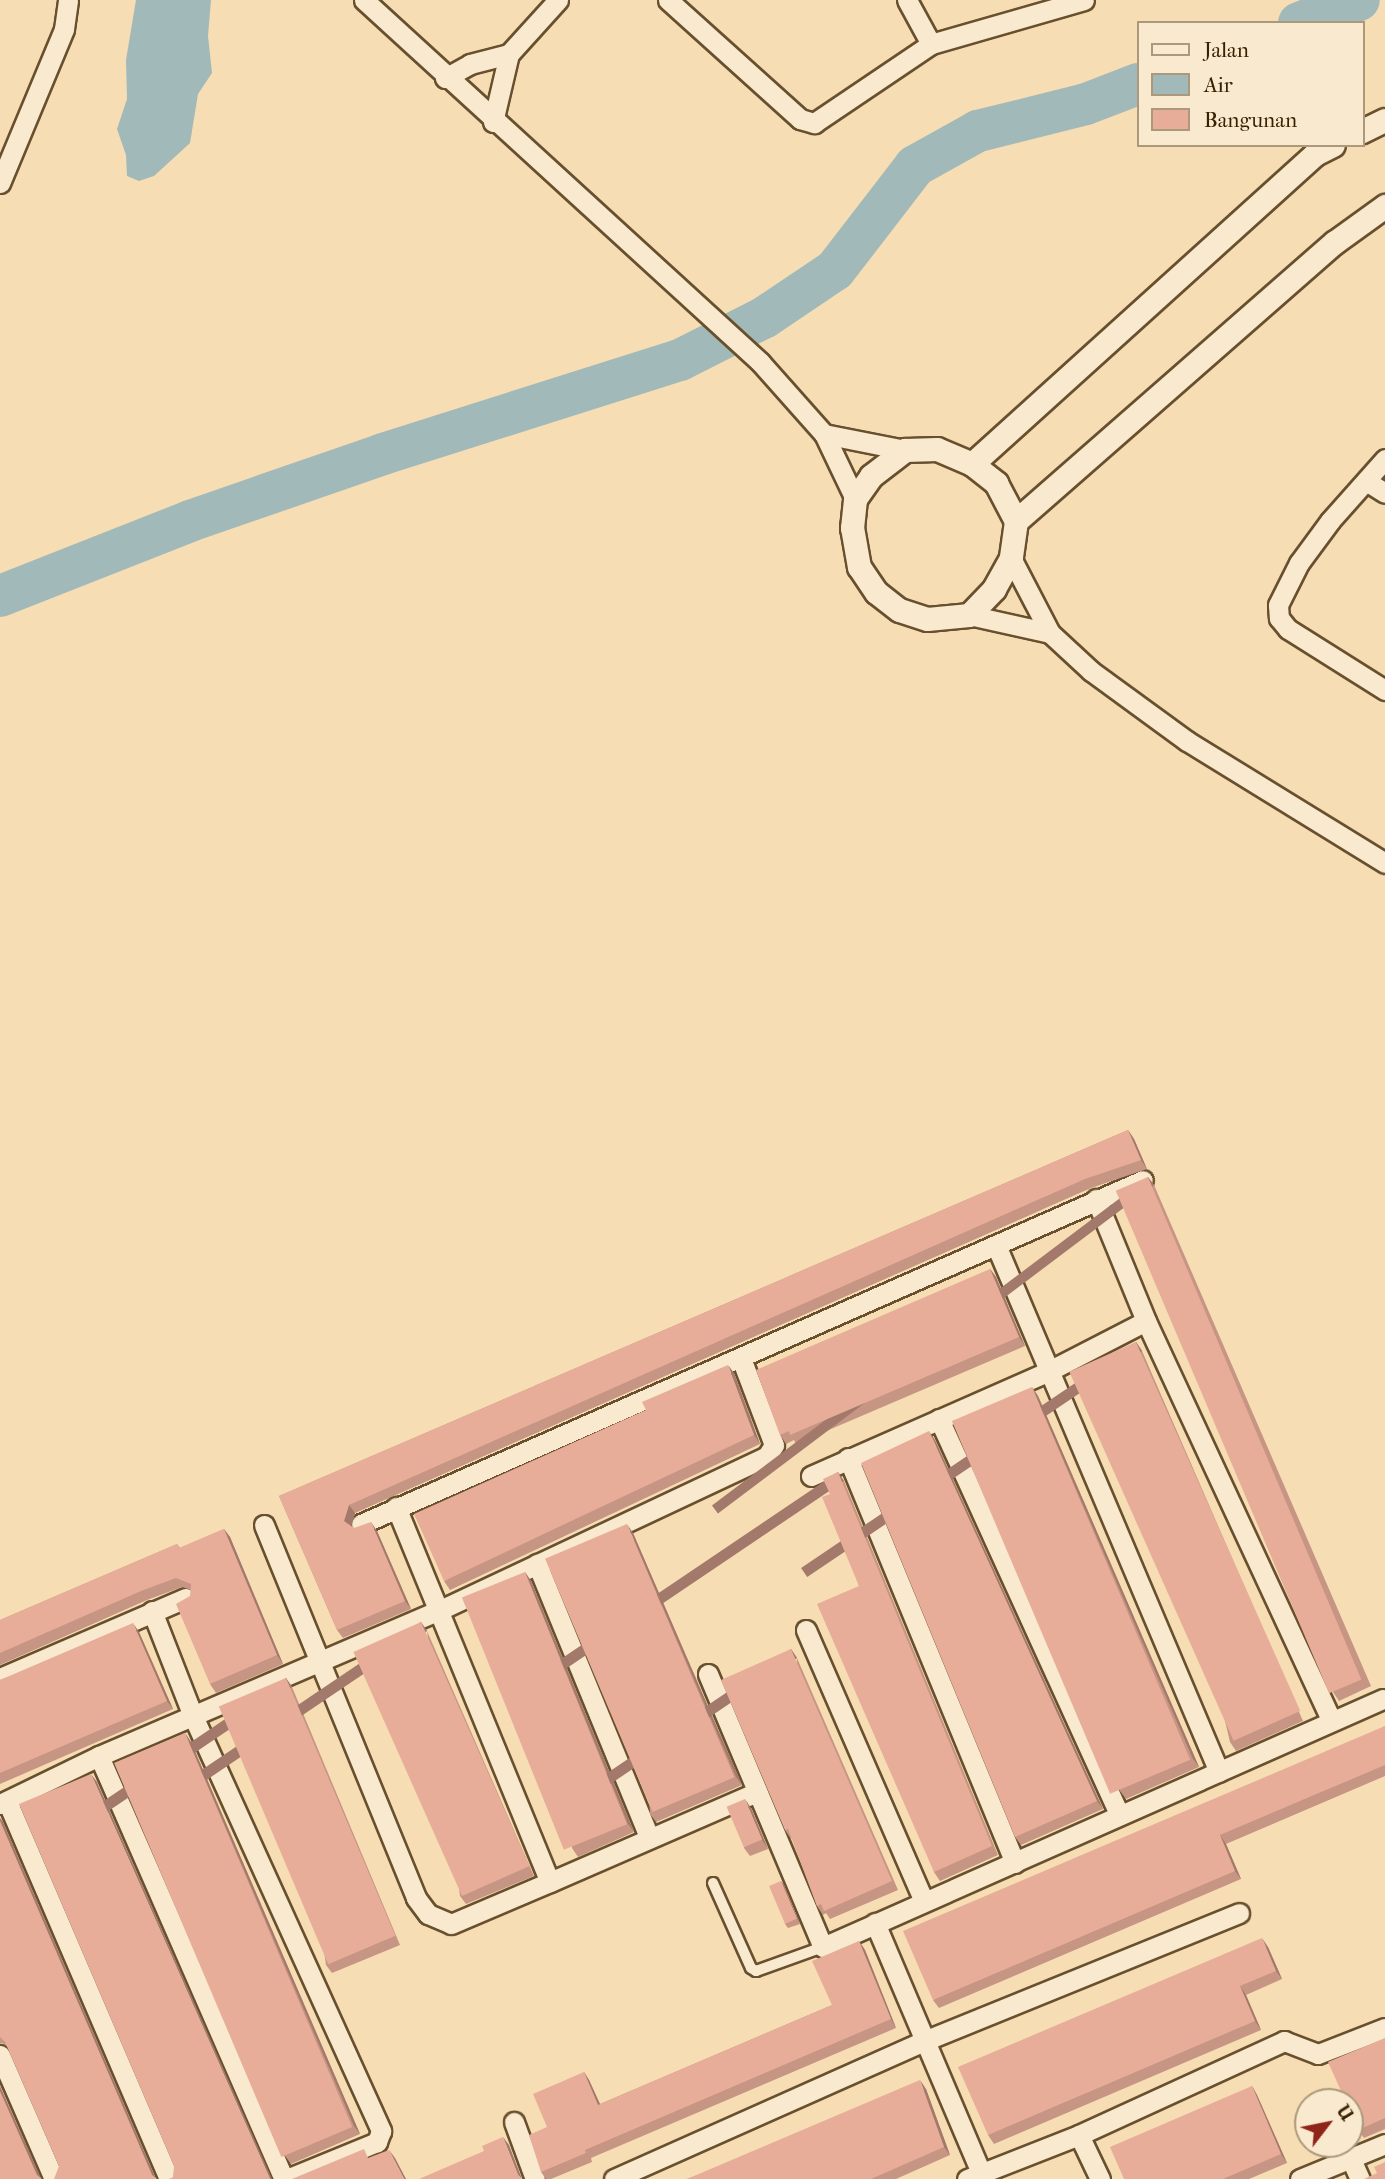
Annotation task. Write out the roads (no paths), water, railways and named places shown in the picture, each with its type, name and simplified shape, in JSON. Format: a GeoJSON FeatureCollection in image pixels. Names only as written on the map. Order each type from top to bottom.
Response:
{"type":"FeatureCollection","features":[{"type":"Feature","properties":{"kind":"street"},"geometry":{"type":"LineString","coordinates":[[0,183],[64,29],[68,0]]}},
{"type":"Feature","properties":{"kind":"street"},"geometry":{"type":"LineString","coordinates":[[364,0],[493,122],[694,298],[760,362],[824,434],[855,499]]}},
{"type":"Feature","properties":{"kind":"street"},"geometry":{"type":"LineString","coordinates":[[493,122],[509,54],[558,0]]}},
{"type":"Feature","properties":{"kind":"street"},"geometry":{"type":"LineString","coordinates":[[668,0],[800,119],[814,123],[931,44],[1084,0]]}},
{"type":"Feature","properties":{"kind":"street"},"geometry":{"type":"LineString","coordinates":[[907,0],[931,44]]}},
{"type":"Feature","properties":{"kind":"street"},"geometry":{"type":"LineString","coordinates":[[445,78],[470,65],[509,54]]}},
{"type":"Feature","properties":{"kind":"street"},"geometry":{"type":"LineString","coordinates":[[1364,130],[1385,120]]}},
{"type":"Feature","properties":{"kind":"street"},"geometry":{"type":"LineString","coordinates":[[972,464],[1315,154],[1329,147]]}},
{"type":"Feature","properties":{"kind":"street"},"geometry":{"type":"LineString","coordinates":[[1016,521],[1335,242],[1385,206]]}},
{"type":"Feature","properties":{"kind":"street"},"geometry":{"type":"LineString","coordinates":[[824,434],[905,450],[937,449],[972,464],[996,483],[1016,521],[1011,558],[994,589],[969,615]]}},
{"type":"Feature","properties":{"kind":"street"},"geometry":{"type":"LineString","coordinates":[[905,450],[871,475],[855,499],[852,528],[859,568],[876,592],[899,610],[927,619],[969,615],[1050,633]]}},
{"type":"Feature","properties":{"kind":"street"},"geometry":{"type":"LineString","coordinates":[[1385,459],[1299,563],[1278,605],[1279,618],[1288,629],[1385,690]]}},
{"type":"Feature","properties":{"kind":"street"},"geometry":{"type":"LineString","coordinates":[[1366,481],[1385,493]]}},
{"type":"Feature","properties":{"kind":"street"},"geometry":{"type":"LineString","coordinates":[[1011,558],[1050,633],[1091,671],[1187,741],[1385,863]]}},
{"type":"Feature","properties":{"kind":"street"},"geometry":{"type":"LineString","coordinates":[[361,1524],[1143,1180]]}},
{"type":"Feature","properties":{"kind":"street"},"geometry":{"type":"LineString","coordinates":[[1097,1199],[1146,1321],[1332,1721]]}},
{"type":"Feature","properties":{"kind":"street"},"geometry":{"type":"LineString","coordinates":[[996,1245],[1046,1372],[1219,1772]]}},
{"type":"Feature","properties":{"kind":"street"},"geometry":{"type":"LineString","coordinates":[[811,1476],[1046,1372],[1146,1321]]}},
{"type":"Feature","properties":{"kind":"street"},"geometry":{"type":"LineString","coordinates":[[169,2179],[4,1802],[99,1756],[440,1610],[767,1456],[774,1445],[741,1359]]}},
{"type":"Feature","properties":{"kind":"street"},"geometry":{"type":"LineString","coordinates":[[939,1419],[1119,1814]]}},
{"type":"Feature","properties":{"kind":"street"},"geometry":{"type":"LineString","coordinates":[[848,1458],[1014,1863]]}},
{"type":"Feature","properties":{"kind":"street"},"geometry":{"type":"LineString","coordinates":[[396,1507],[550,1882]]}},
{"type":"Feature","properties":{"kind":"street"},"geometry":{"type":"LineString","coordinates":[[264,1525],[416,1898],[428,1914],[452,1924],[757,1792]]}},
{"type":"Feature","properties":{"kind":"street"},"geometry":{"type":"LineString","coordinates":[[537,1564],[649,1837]]}},
{"type":"Feature","properties":{"kind":"street"},"geometry":{"type":"LineString","coordinates":[[0,1678],[186,1598]]}},
{"type":"Feature","properties":{"kind":"street"},"geometry":{"type":"LineString","coordinates":[[99,1756],[286,2179],[377,2142],[381,2131],[193,1716],[152,1611]]}},
{"type":"Feature","properties":{"kind":"street"},"geometry":{"type":"LineString","coordinates":[[806,1630],[924,1901]]}},
{"type":"Feature","properties":{"kind":"street"},"geometry":{"type":"LineString","coordinates":[[708,1674],[823,1947],[1383,1699]]}},
{"type":"Feature","properties":{"kind":"street"},"geometry":{"type":"LineString","coordinates":[[614,2179],[924,2041],[1239,1913]]}},
{"type":"Feature","properties":{"kind":"street"},"geometry":{"type":"LineString","coordinates":[[875,1923],[924,2041],[974,2176],[1079,2135],[1284,2041],[1318,2054],[1385,2028]]}},
{"type":"Feature","properties":{"kind":"street"},"geometry":{"type":"LineString","coordinates":[[0,2055],[54,2179]]}},
{"type":"Feature","properties":{"kind":"street"},"geometry":{"type":"LineString","coordinates":[[513,2122],[535,2179]]}},
{"type":"Feature","properties":{"kind":"street"},"geometry":{"type":"LineString","coordinates":[[1079,2135],[1100,2179]]}},
{"type":"Feature","properties":{"kind":"street"},"geometry":{"type":"LineString","coordinates":[[1364,2153],[1385,2144]]}},
{"type":"Feature","properties":{"kind":"street"},"geometry":{"type":"LineString","coordinates":[[1300,2179],[1351,2158],[1360,2179]]}},
{"type":"Feature","properties":{"kind":"lane"},"geometry":{"type":"LineString","coordinates":[[713,1883],[751,1968],[756,1971],[823,1947]]}},
{"type":"Feature","properties":{"kind":"water"},"geometry":{"type":"Polygon","coordinates":[[[136,0],[211,0],[208,36],[212,73],[198,94],[190,143],[154,176],[139,181],[127,176],[126,155],[117,129],[127,99],[126,60],[136,0]]]}},
{"type":"Feature","properties":{"kind":"waterway"},"geometry":{"type":"LineString","coordinates":[[1304,21],[1359,0]]}},
{"type":"Feature","properties":{"kind":"waterway"},"geometry":{"type":"LineString","coordinates":[[0,596],[190,521],[383,454],[680,360],[765,317],[835,270],[915,166],[978,131],[1086,104],[1136,85]]}}]}
